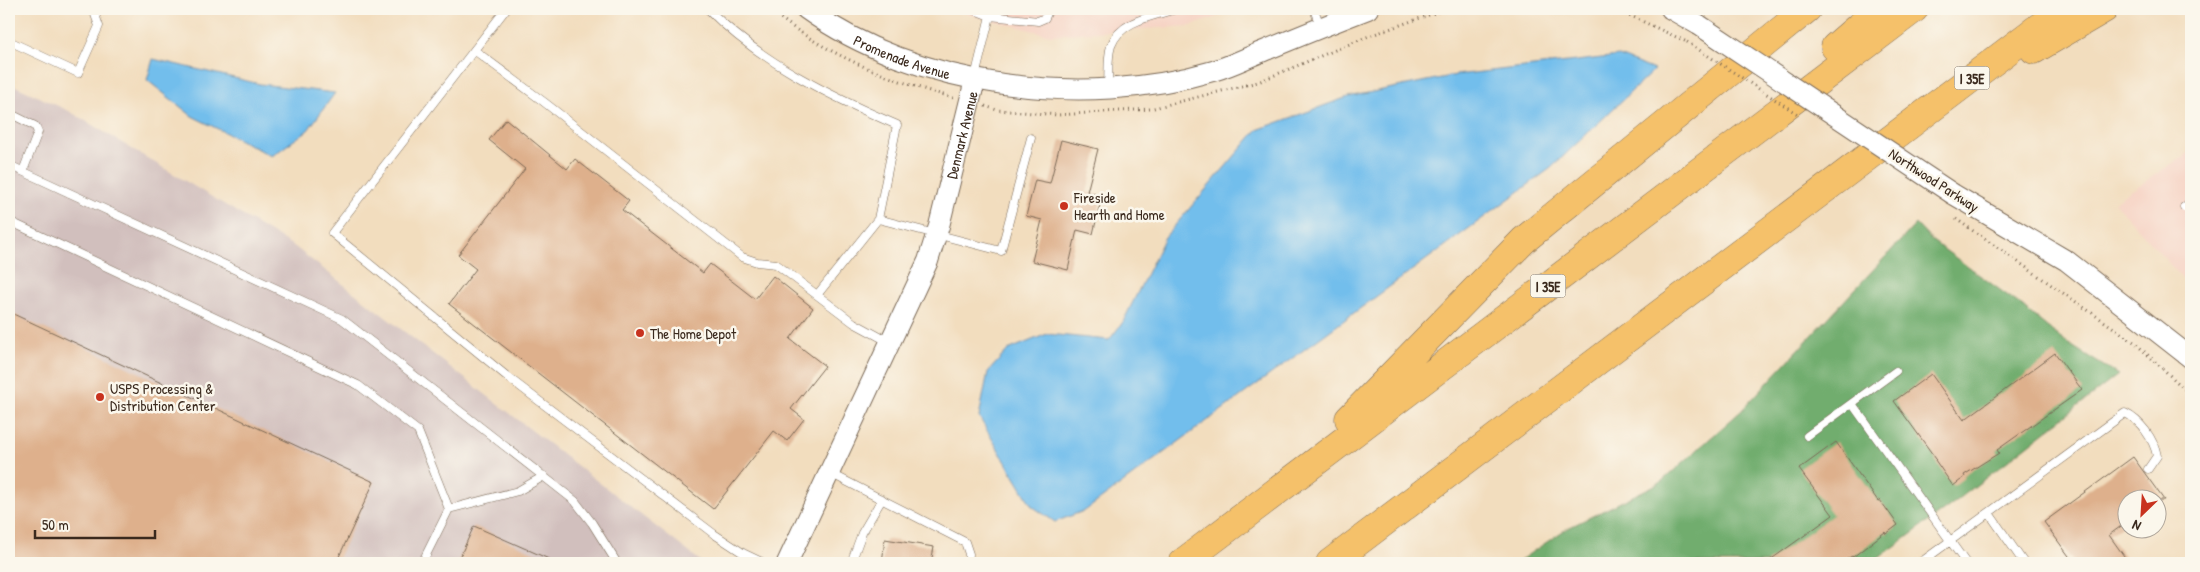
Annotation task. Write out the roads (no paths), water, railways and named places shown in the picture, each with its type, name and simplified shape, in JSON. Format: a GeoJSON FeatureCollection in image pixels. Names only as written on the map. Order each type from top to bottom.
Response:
{"type":"FeatureCollection","features":[{"type":"Feature","properties":{"kind":"highway"},"geometry":{"type":"LineString","coordinates":[[1285,485],[1524,240],[1807,9]]}},
{"type":"Feature","properties":{"kind":"highway"},"geometry":{"type":"LineString","coordinates":[[1657,203],[1879,9]]}},
{"type":"Feature","properties":{"kind":"highway","name":"I 35E"},"geometry":{"type":"LineString","coordinates":[[1182,563],[1914,9]]}},
{"type":"Feature","properties":{"kind":"highway","name":"I 35E"},"geometry":{"type":"LineString","coordinates":[[1330,563],[2064,9]]}},
{"type":"Feature","properties":{"kind":"highway"},"geometry":{"type":"LineString","coordinates":[[1923,115],[2104,9]]}},
{"type":"Feature","properties":{"kind":"street","name":"Promenade Avenue"},"geometry":{"type":"LineString","coordinates":[[806,9],[859,39],[903,58],[975,80]]}},
{"type":"Feature","properties":{"kind":"street","name":"Denmark Avenue"},"geometry":{"type":"LineString","coordinates":[[787,563],[920,281],[936,236],[975,80],[1045,90],[1108,89],[1151,85],[1214,71],[1368,9]]}},
{"type":"Feature","properties":{"kind":"street","name":"Northwood Parkway"},"geometry":{"type":"LineString","coordinates":[[1671,9],[1700,25],[1953,194],[2067,261],[2191,358]]}},
{"type":"Feature","properties":{"kind":"lane"},"geometry":{"type":"LineString","coordinates":[[9,41],[78,73],[99,26],[93,9]]}},
{"type":"Feature","properties":{"kind":"lane"},"geometry":{"type":"LineString","coordinates":[[506,9],[332,233],[517,384],[714,534],[743,553],[764,563]]}},
{"type":"Feature","properties":{"kind":"lane"},"geometry":{"type":"LineString","coordinates":[[708,9],[720,21],[782,68],[855,108],[897,125],[878,219],[817,295]]}},
{"type":"Feature","properties":{"kind":"lane"},"geometry":{"type":"LineString","coordinates":[[972,9],[990,16],[1038,21],[1045,18],[1049,9]]}},
{"type":"Feature","properties":{"kind":"lane"},"geometry":{"type":"LineString","coordinates":[[1146,19],[1149,9]]}},
{"type":"Feature","properties":{"kind":"lane"},"geometry":{"type":"LineString","coordinates":[[1108,89],[1111,46],[1126,27],[1176,9]]}},
{"type":"Feature","properties":{"kind":"lane"},"geometry":{"type":"LineString","coordinates":[[1314,9],[1321,28]]}},
{"type":"Feature","properties":{"kind":"lane"},"geometry":{"type":"LineString","coordinates":[[975,80],[990,16]]}},
{"type":"Feature","properties":{"kind":"lane"},"geometry":{"type":"LineString","coordinates":[[474,50],[544,102],[742,257],[757,262],[776,264],[854,323],[891,343]]}},
{"type":"Feature","properties":{"kind":"lane"},"geometry":{"type":"LineString","coordinates":[[9,113],[34,126],[38,132],[23,171]]}},
{"type":"Feature","properties":{"kind":"lane"},"geometry":{"type":"LineString","coordinates":[[878,219],[936,236],[1001,251],[1031,138]]}},
{"type":"Feature","properties":{"kind":"lane"},"geometry":{"type":"LineString","coordinates":[[9,164],[342,319],[575,501],[592,523],[617,563]]}},
{"type":"Feature","properties":{"kind":"lane"},"geometry":{"type":"LineString","coordinates":[[9,221],[358,385],[418,431],[449,509],[422,563]]}},
{"type":"Feature","properties":{"kind":"lane"},"geometry":{"type":"LineString","coordinates":[[1807,436],[1852,405],[1896,371]]}},
{"type":"Feature","properties":{"kind":"lane"},"geometry":{"type":"LineString","coordinates":[[1852,405],[1966,563]]}},
{"type":"Feature","properties":{"kind":"lane"},"geometry":{"type":"LineString","coordinates":[[1920,563],[2125,413],[2133,417],[2156,446],[2158,456],[2148,469]]}},
{"type":"Feature","properties":{"kind":"lane"},"geometry":{"type":"LineString","coordinates":[[829,473],[965,542],[969,554],[968,563]]}},
{"type":"Feature","properties":{"kind":"lane"},"geometry":{"type":"LineString","coordinates":[[449,509],[504,495],[544,476]]}},
{"type":"Feature","properties":{"kind":"lane"},"geometry":{"type":"LineString","coordinates":[[851,563],[862,533],[882,499]]}},
{"type":"Feature","properties":{"kind":"lane"},"geometry":{"type":"LineString","coordinates":[[1989,513],[2024,563]]}},
{"type":"Feature","properties":{"kind":"water"},"geometry":{"type":"Polygon","coordinates":[[[1619,56],[1654,70],[1551,168],[1086,510],[1055,522],[1032,506],[979,417],[988,372],[1008,350],[1047,334],[1109,340],[1123,322],[1165,237],[1257,130],[1348,97],[1456,75],[1619,56]]]}},
{"type":"Feature","properties":{"kind":"water"},"geometry":{"type":"Polygon","coordinates":[[[153,59],[260,84],[335,93],[308,130],[272,156],[192,116],[147,80],[153,59]]]}},
{"type":"Feature","properties":{"kind":"place","name":"Fireside Hearth and Home"},"geometry":{"type":"Point","coordinates":[1064,206]}},
{"type":"Feature","properties":{"kind":"place","name":"The Home Depot"},"geometry":{"type":"Point","coordinates":[640,333]}},
{"type":"Feature","properties":{"kind":"place","name":"USPS Processing & Distribution Center"},"geometry":{"type":"Point","coordinates":[100,397]}}]}
